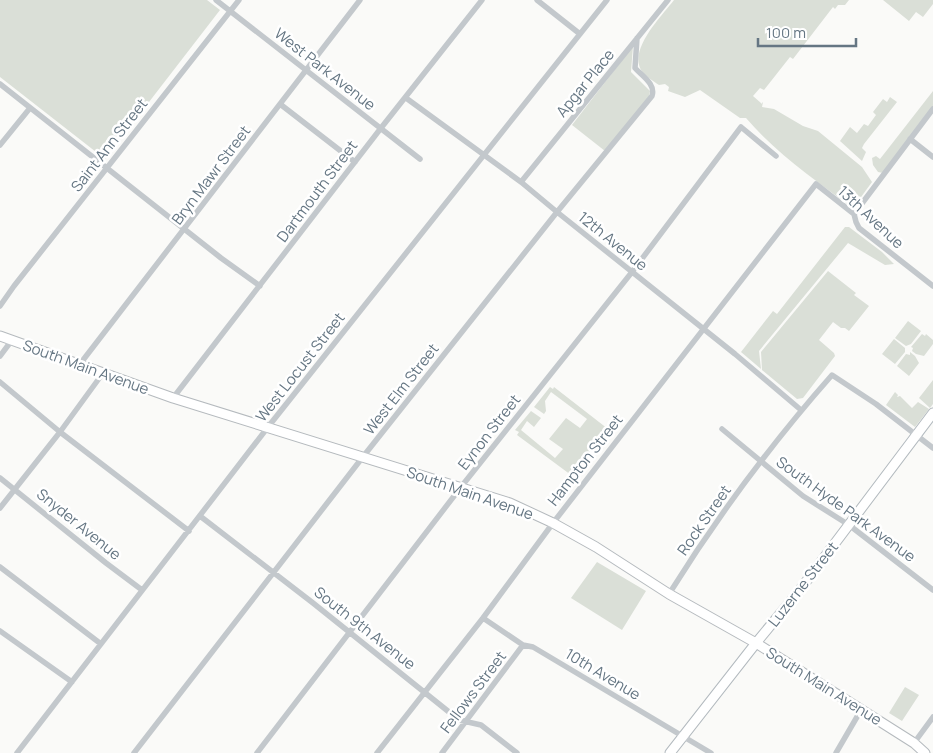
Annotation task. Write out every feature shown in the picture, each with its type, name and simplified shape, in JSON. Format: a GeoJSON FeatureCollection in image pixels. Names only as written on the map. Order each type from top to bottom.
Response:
{"type":"FeatureCollection","features":[{"type":"Feature","properties":{"kind":"main road","name":"South Main Avenue"},"geometry":{"type":"LineString","coordinates":[[0,336],[173,398],[510,503],[553,523],[596,547],[669,594],[756,643],[914,742],[925,753]]}},
{"type":"Feature","properties":{"kind":"main road","name":"Luzerne Street"},"geometry":{"type":"LineString","coordinates":[[670,753],[799,591],[933,413]]}},
{"type":"Feature","properties":{"kind":"street","name":"West Park Avenue"},"geometry":{"type":"LineString","coordinates":[[216,0],[420,159]]}},
{"type":"Feature","properties":{"kind":"street","name":"Saint Ann Street"},"geometry":{"type":"LineString","coordinates":[[0,306],[19,279],[238,0]]}},
{"type":"Feature","properties":{"kind":"street","name":"Bryn Mawr Street"},"geometry":{"type":"LineString","coordinates":[[80,364],[360,0]]}},
{"type":"Feature","properties":{"kind":"street","name":"Dartmouth Street"},"geometry":{"type":"LineString","coordinates":[[173,398],[482,0]]}},
{"type":"Feature","properties":{"kind":"street"},"geometry":{"type":"LineString","coordinates":[[536,0],[580,34]]}},
{"type":"Feature","properties":{"kind":"street","name":"West Locust Street"},"geometry":{"type":"LineString","coordinates":[[17,753],[268,427],[607,0]]}},
{"type":"Feature","properties":{"kind":"street","name":"Apgar Place"},"geometry":{"type":"LineString","coordinates":[[521,182],[668,0]]}},
{"type":"Feature","properties":{"kind":"street","name":"West Elm Street"},"geometry":{"type":"LineString","coordinates":[[134,753],[362,458],[556,212],[652,96],[653,86],[635,68],[638,38]]}},
{"type":"Feature","properties":{"kind":"street"},"geometry":{"type":"LineString","coordinates":[[0,84],[260,286]]}},
{"type":"Feature","properties":{"kind":"street","name":"12th Avenue"},"geometry":{"type":"LineString","coordinates":[[406,98],[521,182],[801,410]]}},
{"type":"Feature","properties":{"kind":"street"},"geometry":{"type":"LineString","coordinates":[[280,104],[355,162]]}},
{"type":"Feature","properties":{"kind":"street"},"geometry":{"type":"LineString","coordinates":[[0,145],[30,108]]}},
{"type":"Feature","properties":{"kind":"street"},"geometry":{"type":"LineString","coordinates":[[854,214],[933,109]]}},
{"type":"Feature","properties":{"kind":"street","name":"Eynon Street"},"geometry":{"type":"LineString","coordinates":[[257,753],[461,487],[632,272],[741,127],[776,156]]}},
{"type":"Feature","properties":{"kind":"street"},"geometry":{"type":"LineString","coordinates":[[910,139],[933,157]]}},
{"type":"Feature","properties":{"kind":"street","name":"13th Avenue"},"geometry":{"type":"LineString","coordinates":[[816,184],[854,214],[860,228],[933,286]]}},
{"type":"Feature","properties":{"kind":"street","name":"Hampton Street"},"geometry":{"type":"LineString","coordinates":[[377,753],[484,618],[553,523],[816,184]]}},
{"type":"Feature","properties":{"kind":"street"},"geometry":{"type":"LineString","coordinates":[[0,356],[12,340]]}},
{"type":"Feature","properties":{"kind":"street"},"geometry":{"type":"LineString","coordinates":[[0,508],[60,432],[103,373]]}},
{"type":"Feature","properties":{"kind":"street","name":"Rock Street"},"geometry":{"type":"LineString","coordinates":[[669,594],[705,537],[801,410],[832,375],[876,404],[916,435]]}},
{"type":"Feature","properties":{"kind":"street"},"geometry":{"type":"LineString","coordinates":[[0,382],[60,432],[189,531]]}},
{"type":"Feature","properties":{"kind":"street","name":"South Hyde Park Avenue"},"geometry":{"type":"LineString","coordinates":[[722,429],[803,496],[849,525],[933,590]]}},
{"type":"Feature","properties":{"kind":"street"},"geometry":{"type":"LineString","coordinates":[[916,435],[933,448]]}},
{"type":"Feature","properties":{"kind":"street","name":"Snyder Avenue"},"geometry":{"type":"LineString","coordinates":[[0,478],[142,590]]}},
{"type":"Feature","properties":{"kind":"street","name":"South 9th Avenue"},"geometry":{"type":"LineString","coordinates":[[200,516],[425,691],[459,720],[481,725],[517,753]]}},
{"type":"Feature","properties":{"kind":"street"},"geometry":{"type":"LineString","coordinates":[[0,567],[101,644]]}},
{"type":"Feature","properties":{"kind":"street","name":"10th Avenue"},"geometry":{"type":"LineString","coordinates":[[484,618],[523,645],[533,647],[711,753]]}},
{"type":"Feature","properties":{"kind":"street"},"geometry":{"type":"LineString","coordinates":[[0,631],[72,682]]}},
{"type":"Feature","properties":{"kind":"street","name":"Fellows Street"},"geometry":{"type":"LineString","coordinates":[[442,753],[468,721],[523,645]]}},
{"type":"Feature","properties":{"kind":"street"},"geometry":{"type":"LineString","coordinates":[[836,753],[861,710]]}},
{"type":"Feature","properties":{"kind":"street"},"geometry":{"type":"LineString","coordinates":[[914,742],[933,717]]}},
{"type":"Feature","properties":{"kind":"shaded area"},"geometry":{"type":"Polygon","coordinates":[[[0,0],[207,0],[220,10],[105,159],[0,77],[0,0]]]}},
{"type":"Feature","properties":{"kind":"shaded area"},"geometry":{"type":"Polygon","coordinates":[[[674,0],[849,0],[845,5],[838,5],[835,9],[833,7],[793,59],[790,57],[764,90],[760,88],[753,96],[761,104],[763,102],[762,107],[774,109],[803,126],[818,131],[862,167],[872,182],[853,208],[783,155],[746,118],[740,118],[700,90],[685,97],[668,91],[669,87],[665,84],[659,85],[641,70],[638,61],[643,42],[655,23],[674,0]]]}},
{"type":"Feature","properties":{"kind":"shaded area"},"geometry":{"type":"Polygon","coordinates":[[[883,0],[933,0],[933,4],[923,17],[916,12],[909,21],[883,0]]]}},
{"type":"Feature","properties":{"kind":"shaded area"},"geometry":{"type":"Polygon","coordinates":[[[633,46],[631,72],[650,91],[649,97],[605,151],[572,125],[633,46]]]}},
{"type":"Feature","properties":{"kind":"shaded area"},"geometry":{"type":"Polygon","coordinates":[[[933,91],[933,108],[883,173],[878,172],[873,165],[872,158],[876,156],[880,159],[933,91]]]}},
{"type":"Feature","properties":{"kind":"shaded area"},"geometry":{"type":"Polygon","coordinates":[[[890,97],[897,102],[864,144],[862,148],[866,152],[862,161],[840,141],[850,127],[857,133],[864,124],[868,126],[876,115],[873,112],[883,99],[887,102],[890,97]]]}},
{"type":"Feature","properties":{"kind":"shaded area"},"geometry":{"type":"Polygon","coordinates":[[[845,227],[849,227],[882,252],[894,264],[885,265],[848,243],[759,351],[761,369],[741,352],[773,311],[777,314],[845,227]]]}},
{"type":"Feature","properties":{"kind":"shaded area"},"geometry":{"type":"Polygon","coordinates":[[[828,271],[869,306],[849,331],[833,322],[819,340],[835,356],[803,398],[797,399],[762,370],[761,352],[828,271]]]}},
{"type":"Feature","properties":{"kind":"shaded area"},"geometry":{"type":"Polygon","coordinates":[[[908,321],[921,331],[911,344],[906,346],[895,338],[908,321]]]}},
{"type":"Feature","properties":{"kind":"shaded area"},"geometry":{"type":"Polygon","coordinates":[[[922,334],[925,336],[926,334],[933,340],[933,344],[924,356],[916,354],[912,351],[913,348],[911,347],[922,334]]]}},
{"type":"Feature","properties":{"kind":"shaded area"},"geometry":{"type":"Polygon","coordinates":[[[894,339],[905,348],[905,352],[895,364],[882,354],[894,339]]]}},
{"type":"Feature","properties":{"kind":"shaded area"},"geometry":{"type":"Polygon","coordinates":[[[910,352],[919,363],[909,376],[897,366],[906,354],[910,355],[910,352]]]}},
{"type":"Feature","properties":{"kind":"shaded area"},"geometry":{"type":"Polygon","coordinates":[[[933,380],[933,404],[930,408],[919,398],[933,380]]]}},
{"type":"Feature","properties":{"kind":"shaded area"},"geometry":{"type":"Polygon","coordinates":[[[550,387],[553,389],[554,387],[608,429],[571,475],[517,435],[519,432],[515,430],[531,411],[541,418],[534,427],[527,421],[521,430],[555,458],[563,449],[549,439],[566,418],[580,428],[587,419],[551,392],[545,401],[546,411],[544,414],[534,407],[550,387]]]}},
{"type":"Feature","properties":{"kind":"shaded area"},"geometry":{"type":"Polygon","coordinates":[[[895,392],[898,395],[897,397],[900,396],[912,408],[918,402],[929,409],[915,427],[886,405],[895,392]]]}},
{"type":"Feature","properties":{"kind":"shaded area"},"geometry":{"type":"Polygon","coordinates":[[[597,562],[646,591],[622,630],[571,598],[597,562]]]}},
{"type":"Feature","properties":{"kind":"shaded area"},"geometry":{"type":"Polygon","coordinates":[[[905,687],[919,695],[902,721],[889,713],[905,687]]]}}]}
